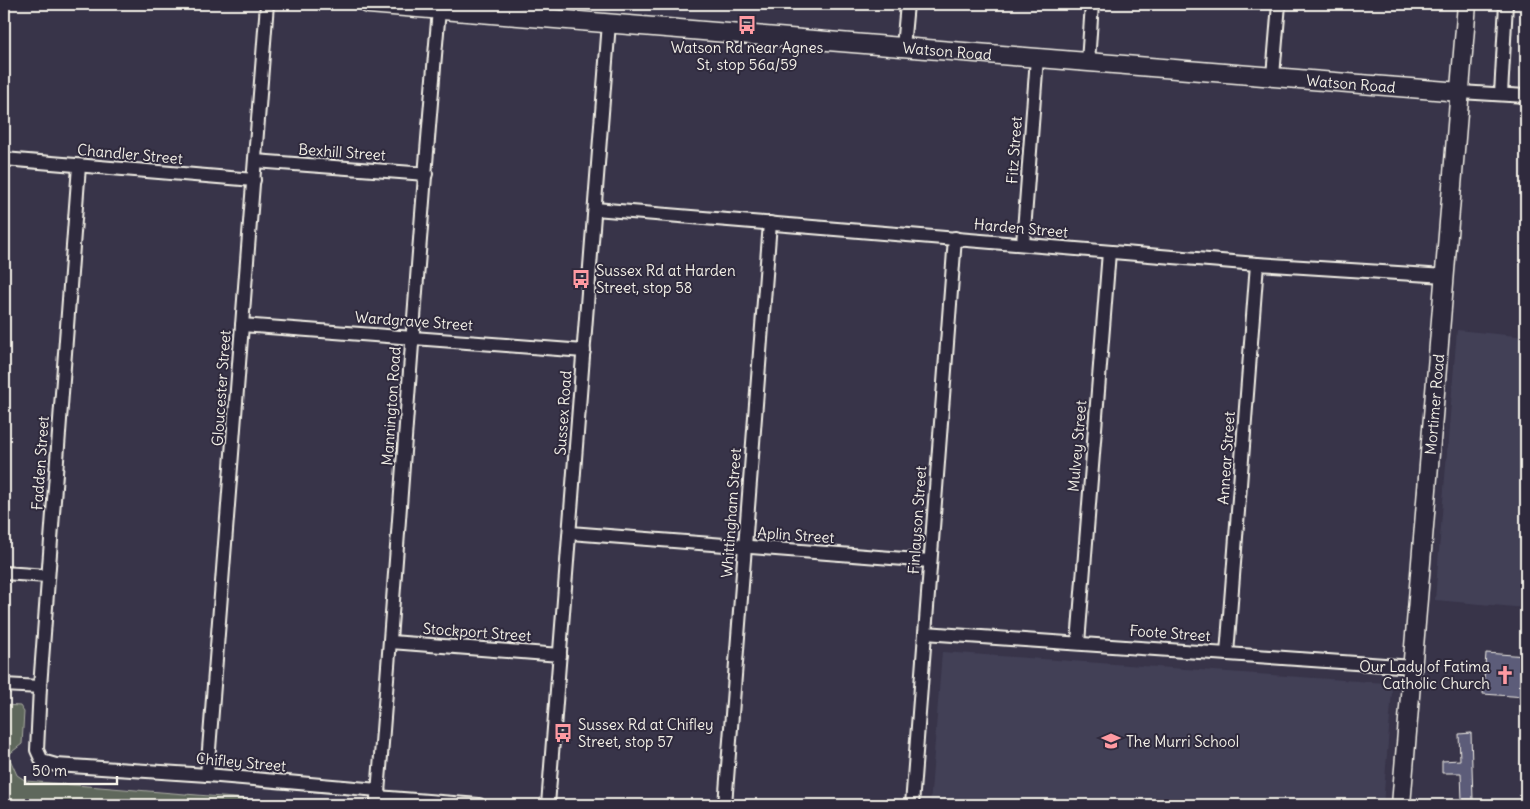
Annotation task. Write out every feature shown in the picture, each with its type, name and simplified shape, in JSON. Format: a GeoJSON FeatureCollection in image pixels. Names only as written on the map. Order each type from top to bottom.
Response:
{"type":"FeatureCollection","features":[{"type":"Feature","properties":{"kind":"street","name":"Gloucester Street"},"geometry":{"type":"LineString","coordinates":[[208,775],[267,4]]}},
{"type":"Feature","properties":{"kind":"street","name":"Watson Road"},"geometry":{"type":"LineString","coordinates":[[368,4],[420,6],[439,10],[610,24],[1526,96]]}},
{"type":"Feature","properties":{"kind":"street"},"geometry":{"type":"LineString","coordinates":[[903,47],[907,4]]}},
{"type":"Feature","properties":{"kind":"street"},"geometry":{"type":"LineString","coordinates":[[1088,62],[1092,4]]}},
{"type":"Feature","properties":{"kind":"street"},"geometry":{"type":"LineString","coordinates":[[1273,76],[1279,4]]}},
{"type":"Feature","properties":{"kind":"street","name":"Mortimer Road"},"geometry":{"type":"LineString","coordinates":[[1401,805],[1468,4]]}},
{"type":"Feature","properties":{"kind":"street"},"geometry":{"type":"LineString","coordinates":[[1501,94],[1506,4]]}},
{"type":"Feature","properties":{"kind":"street","name":"Mannington Road"},"geometry":{"type":"LineString","coordinates":[[377,797],[391,642],[439,10]]}},
{"type":"Feature","properties":{"kind":"street","name":"Sussex Road"},"geometry":{"type":"LineString","coordinates":[[548,805],[610,24]]}},
{"type":"Feature","properties":{"kind":"street","name":"Fitz Street"},"geometry":{"type":"LineString","coordinates":[[1023,244],[1037,58]]}},
{"type":"Feature","properties":{"kind":"street","name":"Chandler Street"},"geometry":{"type":"LineString","coordinates":[[4,160],[254,180]]}},
{"type":"Feature","properties":{"kind":"street","name":"Bexhill Street"},"geometry":{"type":"LineString","coordinates":[[255,161],[426,174]]}},
{"type":"Feature","properties":{"kind":"street","name":"Fadden Street"},"geometry":{"type":"LineString","coordinates":[[42,761],[38,750],[40,687],[79,166]]}},
{"type":"Feature","properties":{"kind":"street","name":"Harden Street"},"geometry":{"type":"LineString","coordinates":[[595,209],[1257,264],[1445,276]]}},
{"type":"Feature","properties":{"kind":"street","name":"Whittingham Street"},"geometry":{"type":"LineString","coordinates":[[724,805],[770,223]]}},
{"type":"Feature","properties":{"kind":"street","name":"Finlayson Street"},"geometry":{"type":"LineString","coordinates":[[912,805],[955,238]]}},
{"type":"Feature","properties":{"kind":"street","name":"Mulvey Street"},"geometry":{"type":"LineString","coordinates":[[1078,643],[1109,252]]}},
{"type":"Feature","properties":{"kind":"street","name":"Annear Street"},"geometry":{"type":"LineString","coordinates":[[1227,654],[1257,264]]}},
{"type":"Feature","properties":{"kind":"street","name":"Wardgrave Street"},"geometry":{"type":"LineString","coordinates":[[242,324],[584,351]]}},
{"type":"Feature","properties":{"kind":"street","name":"Aplin Street"},"geometry":{"type":"LineString","coordinates":[[570,533],[930,561]]}},
{"type":"Feature","properties":{"kind":"street"},"geometry":{"type":"LineString","coordinates":[[4,573],[47,576]]}},
{"type":"Feature","properties":{"kind":"street","name":"Foote Street"},"geometry":{"type":"LineString","coordinates":[[925,633],[1413,667]]}},
{"type":"Feature","properties":{"kind":"street","name":"Stockport Street"},"geometry":{"type":"LineString","coordinates":[[391,642],[560,655]]}},
{"type":"Feature","properties":{"kind":"street"},"geometry":{"type":"LineString","coordinates":[[4,684],[40,687]]}},
{"type":"Feature","properties":{"kind":"street","name":"Chifley Street"},"geometry":{"type":"LineString","coordinates":[[42,761],[56,765],[208,775],[377,797],[479,805]]}},
{"type":"Feature","properties":{"kind":"shaded area"},"geometry":{"type":"Polygon","coordinates":[[[1457,330],[1526,337],[1526,608],[1435,600],[1457,330]]]}},
{"type":"Feature","properties":{"kind":"shaded area","name":"The Murri School"},"geometry":{"type":"Polygon","coordinates":[[[942,652],[1386,683],[1392,691],[1383,805],[930,805],[942,652]]]}},
{"type":"Feature","properties":{"kind":"shaded area"},"geometry":{"type":"Polygon","coordinates":[[[246,799],[330,805],[245,805],[246,799]]]}},
{"type":"Feature","properties":{"kind":"green space"},"geometry":{"type":"Polygon","coordinates":[[[4,705],[20,706],[24,712],[22,744],[8,755],[17,775],[26,781],[246,799],[245,805],[4,805],[4,705]]]}},
{"type":"Feature","properties":{"kind":"building","name":"Our Lady of Fatima Catholic Church"},"geometry":{"type":"Polygon","coordinates":[[[1486,653],[1526,656],[1526,697],[1483,694],[1486,653]]]}},
{"type":"Feature","properties":{"kind":"building"},"geometry":{"type":"Polygon","coordinates":[[[1471,733],[1473,800],[1462,800],[1461,773],[1442,773],[1442,761],[1460,760],[1459,734],[1471,733]]]}},
{"type":"Feature","properties":{"kind":"place","name":"Watson Rd near Agnes St, stop 56a/59"},"geometry":{"type":"Point","coordinates":[747,25]}},
{"type":"Feature","properties":{"kind":"place","name":"Sussex Rd at Harden Street, stop 58"},"geometry":{"type":"Point","coordinates":[581,279]}},
{"type":"Feature","properties":{"kind":"place","name":"Our Lady of Fatima Catholic Church"},"geometry":{"type":"Point","coordinates":[1505,675]}},
{"type":"Feature","properties":{"kind":"place","name":"Sussex Rd at Chifley Street, stop 57"},"geometry":{"type":"Point","coordinates":[563,733]}},
{"type":"Feature","properties":{"kind":"place","name":"The Murri School"},"geometry":{"type":"Point","coordinates":[1111,741]}}]}
